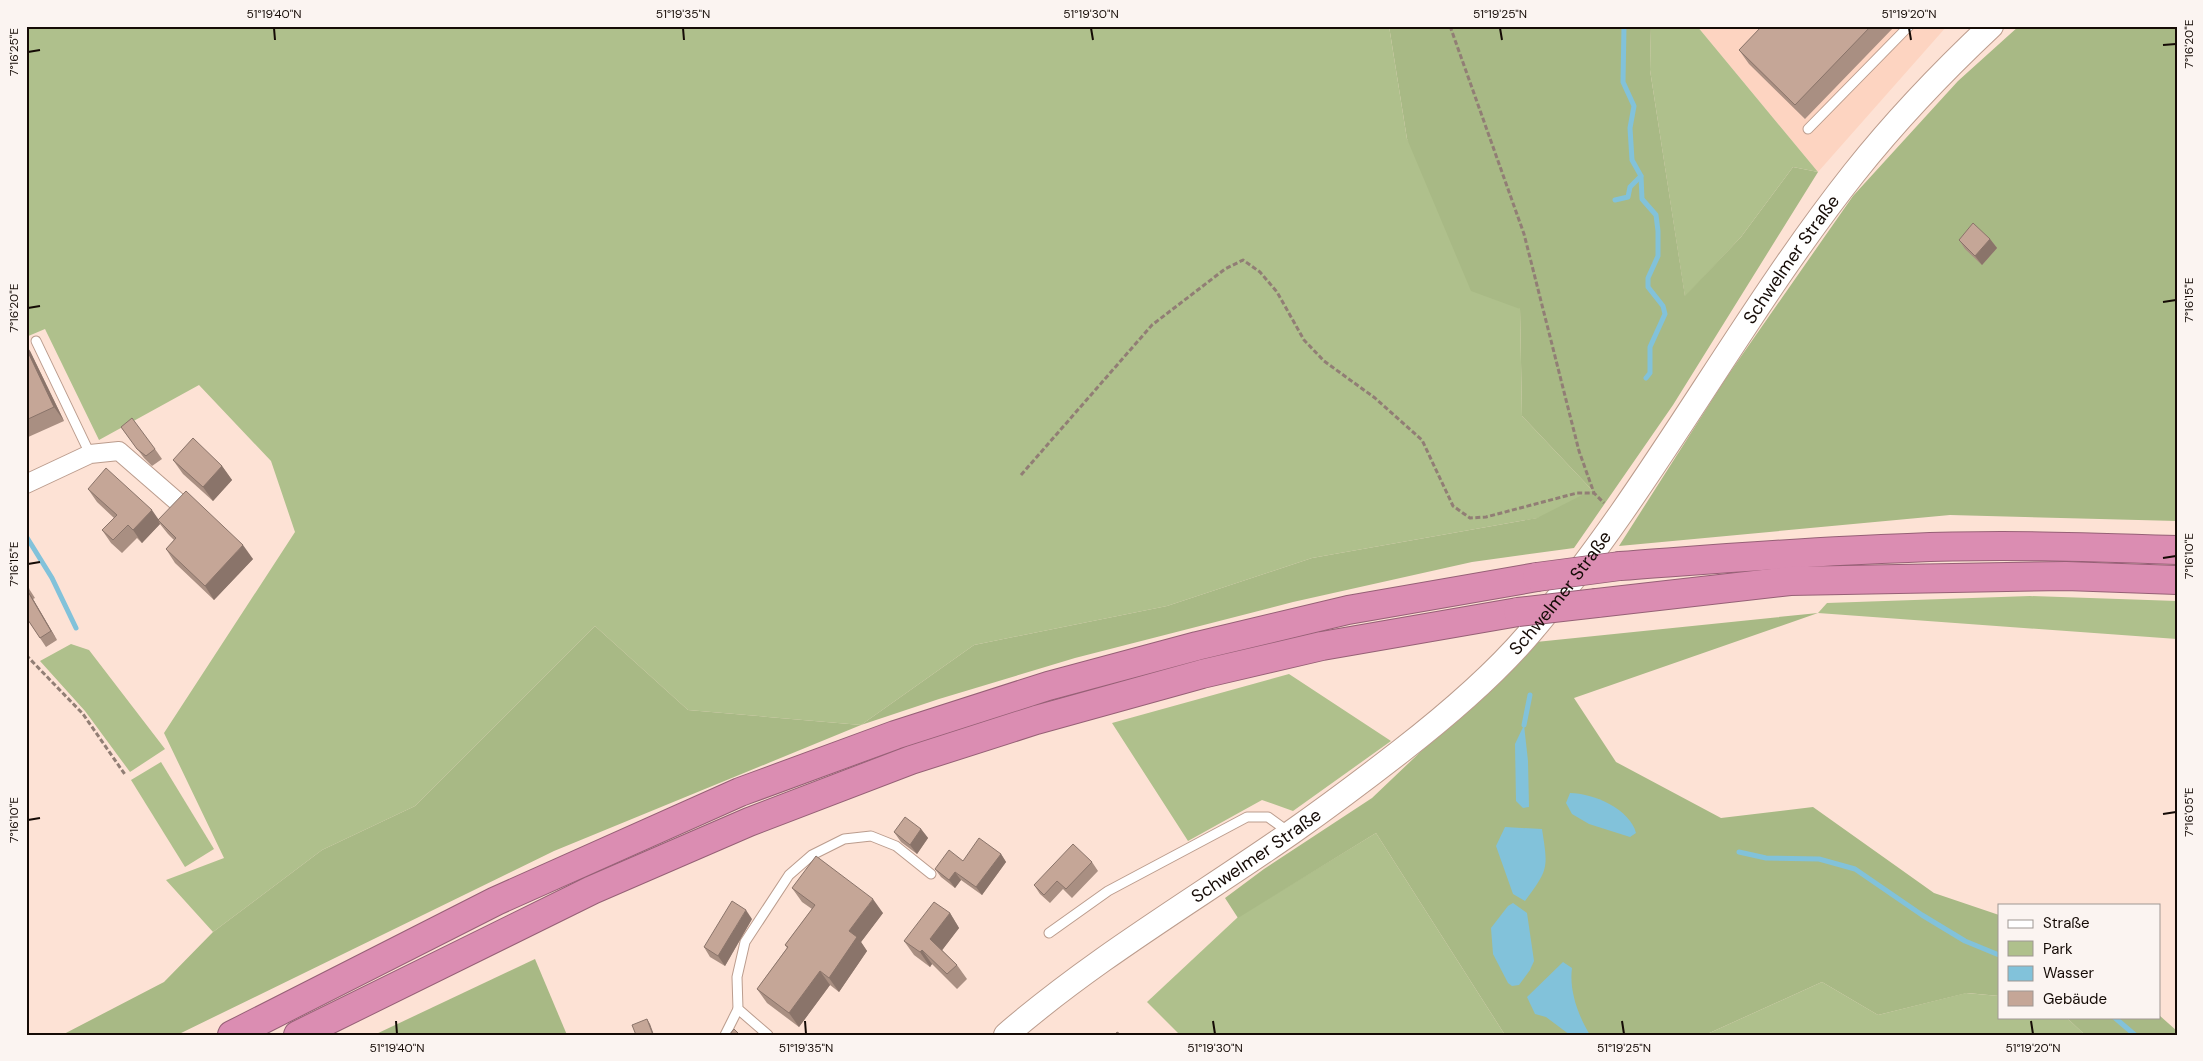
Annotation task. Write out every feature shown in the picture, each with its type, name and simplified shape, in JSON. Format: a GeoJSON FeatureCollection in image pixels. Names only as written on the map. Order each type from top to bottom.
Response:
{"type":"FeatureCollection","features":[{"type":"Feature","properties":{"kind":"highway"},"geometry":{"type":"LineString","coordinates":[[232,1035],[496,901],[740,792],[895,735],[1048,686],[1197,646],[1348,610],[1620,566],[1799,553],[1910,548],[2065,546],[2177,550]]}},
{"type":"Feature","properties":{"kind":"highway"},"geometry":{"type":"LineString","coordinates":[[298,1035],[592,890],[749,822],[911,760],[1036,720],[1202,674],[1322,646],[1518,612],[1790,581],[2066,576],[2177,580]]}},
{"type":"Feature","properties":{"kind":"main road","name":"Schwelmer Straße"},"geometry":{"type":"LineString","coordinates":[[1006,1035],[1047,1000],[1117,949],[1290,833],[1434,725],[1526,637],[1602,543],[1781,273],[1852,175],[1894,124],[1938,76],[1991,26]]}},
{"type":"Feature","properties":{"kind":"street"},"geometry":{"type":"LineString","coordinates":[[26,484],[90,454],[119,451],[180,504]]}},
{"type":"Feature","properties":{"kind":"lane"},"geometry":{"type":"LineString","coordinates":[[1808,128],[1909,26]]}},
{"type":"Feature","properties":{"kind":"lane"},"geometry":{"type":"LineString","coordinates":[[36,341],[90,454]]}},
{"type":"Feature","properties":{"kind":"lane"},"geometry":{"type":"LineString","coordinates":[[1049,934],[1108,891],[1247,817],[1268,817],[1290,833]]}},
{"type":"Feature","properties":{"kind":"lane"},"geometry":{"type":"LineString","coordinates":[[725,1035],[738,1009],[737,977],[745,942],[789,875],[812,855],[844,839],[872,836],[896,846],[931,874]]}},
{"type":"Feature","properties":{"kind":"lane"},"geometry":{"type":"LineString","coordinates":[[738,1009],[768,1035]]}},
{"type":"Feature","properties":{"kind":"path"},"geometry":{"type":"LineString","coordinates":[[1450,26],[1524,234],[1579,452],[1594,493],[1619,516]]}},
{"type":"Feature","properties":{"kind":"path"},"geometry":{"type":"LineString","coordinates":[[1021,475],[1152,325],[1225,269],[1243,260],[1260,272],[1277,292],[1304,340],[1324,361],[1375,398],[1422,440],[1453,506],[1470,518],[1486,517],[1577,493],[1594,493]]}},
{"type":"Feature","properties":{"kind":"path"},"geometry":{"type":"LineString","coordinates":[[26,655],[83,714],[126,776]]}},
{"type":"Feature","properties":{"kind":"shaded area"},"geometry":{"type":"Polygon","coordinates":[[[1697,26],[1947,26],[1818,172],[1697,26]]]}},
{"type":"Feature","properties":{"kind":"green space"},"geometry":{"type":"Polygon","coordinates":[[[26,26],[1389,26],[1407,139],[1520,309],[1522,416],[1592,490],[1555,512],[1538,518],[1312,558],[1167,606],[974,645],[861,725],[688,710],[595,626],[415,806],[322,850],[213,932],[166,880],[224,858],[164,733],[295,532],[271,461],[199,385],[99,440],[45,329],[26,337],[26,26]]]}},
{"type":"Feature","properties":{"kind":"green space"},"geometry":{"type":"Polygon","coordinates":[[[1389,26],[1651,26],[1650,70],[1685,296],[1741,237],[1793,167],[1818,172],[1673,405],[1574,548],[1472,562],[1293,602],[1075,658],[939,699],[861,725],[974,645],[1167,606],[1312,558],[1537,518],[1592,490],[1522,416],[1520,309],[1471,291],[1407,139],[1389,26]]]}},
{"type":"Feature","properties":{"kind":"green space"},"geometry":{"type":"Polygon","coordinates":[[[1651,26],[1697,26],[1818,172],[1793,167],[1741,237],[1685,297],[1650,70],[1651,26]]]}},
{"type":"Feature","properties":{"kind":"green space"},"geometry":{"type":"Polygon","coordinates":[[[2019,26],[2177,26],[2177,521],[1950,515],[1619,546],[1726,378],[1853,196],[1958,81],[2019,26]]]}},
{"type":"Feature","properties":{"kind":"green space"},"geometry":{"type":"Polygon","coordinates":[[[2030,596],[2177,601],[2177,639],[1818,613],[1827,603],[2030,596]]]}},
{"type":"Feature","properties":{"kind":"green space"},"geometry":{"type":"Polygon","coordinates":[[[1818,613],[1574,698],[1616,762],[1721,818],[1813,807],[1934,893],[1998,915],[1998,996],[1967,993],[1878,1015],[1822,982],[1705,1035],[1505,1035],[1376,833],[1238,918],[1225,898],[1264,869],[1372,798],[1536,642],[1818,613]]]}},
{"type":"Feature","properties":{"kind":"green space"},"geometry":{"type":"Polygon","coordinates":[[[595,626],[688,710],[861,725],[554,851],[177,1035],[62,1035],[164,982],[213,932],[322,850],[415,806],[595,626]]]}},
{"type":"Feature","properties":{"kind":"green space"},"geometry":{"type":"Polygon","coordinates":[[[71,644],[89,650],[165,749],[130,772],[85,711],[40,661],[71,644]]]}},
{"type":"Feature","properties":{"kind":"green space"},"geometry":{"type":"Polygon","coordinates":[[[1289,674],[1391,741],[1293,811],[1262,800],[1188,841],[1112,723],[1289,674]]]}},
{"type":"Feature","properties":{"kind":"green space"},"geometry":{"type":"Polygon","coordinates":[[[161,762],[214,849],[185,867],[131,780],[161,762]]]}},
{"type":"Feature","properties":{"kind":"green space"},"geometry":{"type":"Polygon","coordinates":[[[1376,833],[1505,1035],[1180,1035],[1147,1002],[1238,917],[1376,833]]]}},
{"type":"Feature","properties":{"kind":"green space"},"geometry":{"type":"Polygon","coordinates":[[[535,959],[567,1035],[374,1035],[535,959]]]}},
{"type":"Feature","properties":{"kind":"green space"},"geometry":{"type":"Polygon","coordinates":[[[1822,982],[1878,1015],[1966,993],[1998,996],[1998,1018],[2067,1018],[2085,1035],[1705,1035],[1822,982]]]}},
{"type":"Feature","properties":{"kind":"green space"},"geometry":{"type":"Polygon","coordinates":[[[2160,1016],[2177,1031],[2177,1035],[2085,1035],[2067,1018],[2160,1018],[2160,1016]]]}},
{"type":"Feature","properties":{"kind":"water"},"geometry":{"type":"Polygon","coordinates":[[[1524,725],[1528,761],[1529,807],[1523,808],[1516,801],[1515,744],[1524,725]]]}},
{"type":"Feature","properties":{"kind":"water"},"geometry":{"type":"Polygon","coordinates":[[[1570,793],[1599,799],[1619,810],[1632,824],[1636,833],[1630,837],[1589,824],[1572,814],[1566,803],[1570,793]]]}},
{"type":"Feature","properties":{"kind":"water"},"geometry":{"type":"Polygon","coordinates":[[[1505,827],[1542,829],[1546,860],[1545,868],[1539,882],[1525,901],[1513,894],[1496,846],[1505,827]]]}},
{"type":"Feature","properties":{"kind":"water"},"geometry":{"type":"Polygon","coordinates":[[[1513,903],[1527,913],[1534,961],[1519,985],[1512,986],[1508,983],[1493,954],[1491,928],[1508,906],[1513,903]]]}},
{"type":"Feature","properties":{"kind":"water"},"geometry":{"type":"Polygon","coordinates":[[[1563,962],[1572,968],[1571,977],[1575,1003],[1590,1035],[1570,1035],[1546,1017],[1535,1014],[1527,997],[1563,962]]]}},
{"type":"Feature","properties":{"kind":"building"},"geometry":{"type":"Polygon","coordinates":[[[1760,26],[1871,26],[1795,105],[1739,50],[1760,26]]]}},
{"type":"Feature","properties":{"kind":"building"},"geometry":{"type":"Polygon","coordinates":[[[1973,223],[1990,239],[1975,256],[1959,240],[1973,223]]]}},
{"type":"Feature","properties":{"kind":"building"},"geometry":{"type":"Polygon","coordinates":[[[26,348],[54,407],[26,420],[26,348]]]}},
{"type":"Feature","properties":{"kind":"building"},"geometry":{"type":"Polygon","coordinates":[[[132,418],[155,449],[146,456],[137,449],[121,427],[132,418]]]}},
{"type":"Feature","properties":{"kind":"building"},"geometry":{"type":"Polygon","coordinates":[[[193,438],[222,466],[203,487],[173,460],[193,438]]]}},
{"type":"Feature","properties":{"kind":"building"},"geometry":{"type":"Polygon","coordinates":[[[106,468],[152,510],[133,530],[128,525],[113,540],[102,530],[117,515],[88,489],[106,468]]]}},
{"type":"Feature","properties":{"kind":"building"},"geometry":{"type":"Polygon","coordinates":[[[186,491],[243,545],[205,586],[166,549],[176,538],[158,520],[186,491]]]}},
{"type":"Feature","properties":{"kind":"building"},"geometry":{"type":"Polygon","coordinates":[[[26,585],[29,589],[27,590],[51,631],[40,638],[26,617],[26,585]]]}},
{"type":"Feature","properties":{"kind":"building"},"geometry":{"type":"Polygon","coordinates":[[[905,817],[921,829],[910,845],[894,832],[905,817]]]}},
{"type":"Feature","properties":{"kind":"building"},"geometry":{"type":"Polygon","coordinates":[[[979,838],[1001,854],[976,887],[955,872],[949,880],[935,869],[949,850],[963,861],[979,838]]]}},
{"type":"Feature","properties":{"kind":"building"},"geometry":{"type":"Polygon","coordinates":[[[1073,844],[1092,862],[1066,889],[1057,881],[1044,895],[1034,885],[1073,844]]]}},
{"type":"Feature","properties":{"kind":"building"},"geometry":{"type":"Polygon","coordinates":[[[816,856],[873,899],[849,931],[857,937],[829,978],[820,971],[789,1013],[757,989],[788,947],[785,945],[815,905],[792,888],[816,856]]]}},
{"type":"Feature","properties":{"kind":"building"},"geometry":{"type":"Polygon","coordinates":[[[732,901],[746,910],[718,956],[704,947],[732,901]]]}},
{"type":"Feature","properties":{"kind":"building"},"geometry":{"type":"Polygon","coordinates":[[[934,902],[950,913],[930,939],[957,965],[947,974],[922,950],[920,952],[904,941],[934,902]]]}},
{"type":"Feature","properties":{"kind":"building"},"geometry":{"type":"Polygon","coordinates":[[[647,1019],[653,1035],[636,1035],[632,1025],[647,1019]]]}},
{"type":"Feature","properties":{"kind":"building"},"geometry":{"type":"Polygon","coordinates":[[[734,1029],[740,1035],[729,1035],[734,1029]]]}},
{"type":"Feature","properties":{"kind":"waterway"},"geometry":{"type":"LineString","coordinates":[[1624,26],[1623,82],[1634,106],[1630,128],[1632,160],[1641,176],[1642,199],[1656,215],[1658,231],[1658,256],[1648,278],[1648,287],[1663,306],[1665,314],[1650,347],[1650,373],[1646,378]]}},
{"type":"Feature","properties":{"kind":"waterway"},"geometry":{"type":"LineString","coordinates":[[1615,200],[1628,197],[1630,187],[1641,176]]}},
{"type":"Feature","properties":{"kind":"waterway"},"geometry":{"type":"LineString","coordinates":[[26,536],[52,578],[76,628]]}},
{"type":"Feature","properties":{"kind":"waterway"},"geometry":{"type":"LineString","coordinates":[[1524,725],[1530,695]]}},
{"type":"Feature","properties":{"kind":"waterway"},"geometry":{"type":"LineString","coordinates":[[1739,852],[1766,858],[1819,859],[1855,869],[1922,915],[1965,941],[1998,955]]}},
{"type":"Feature","properties":{"kind":"waterway"},"geometry":{"type":"LineString","coordinates":[[2115,1018],[2135,1035]]}}]}
